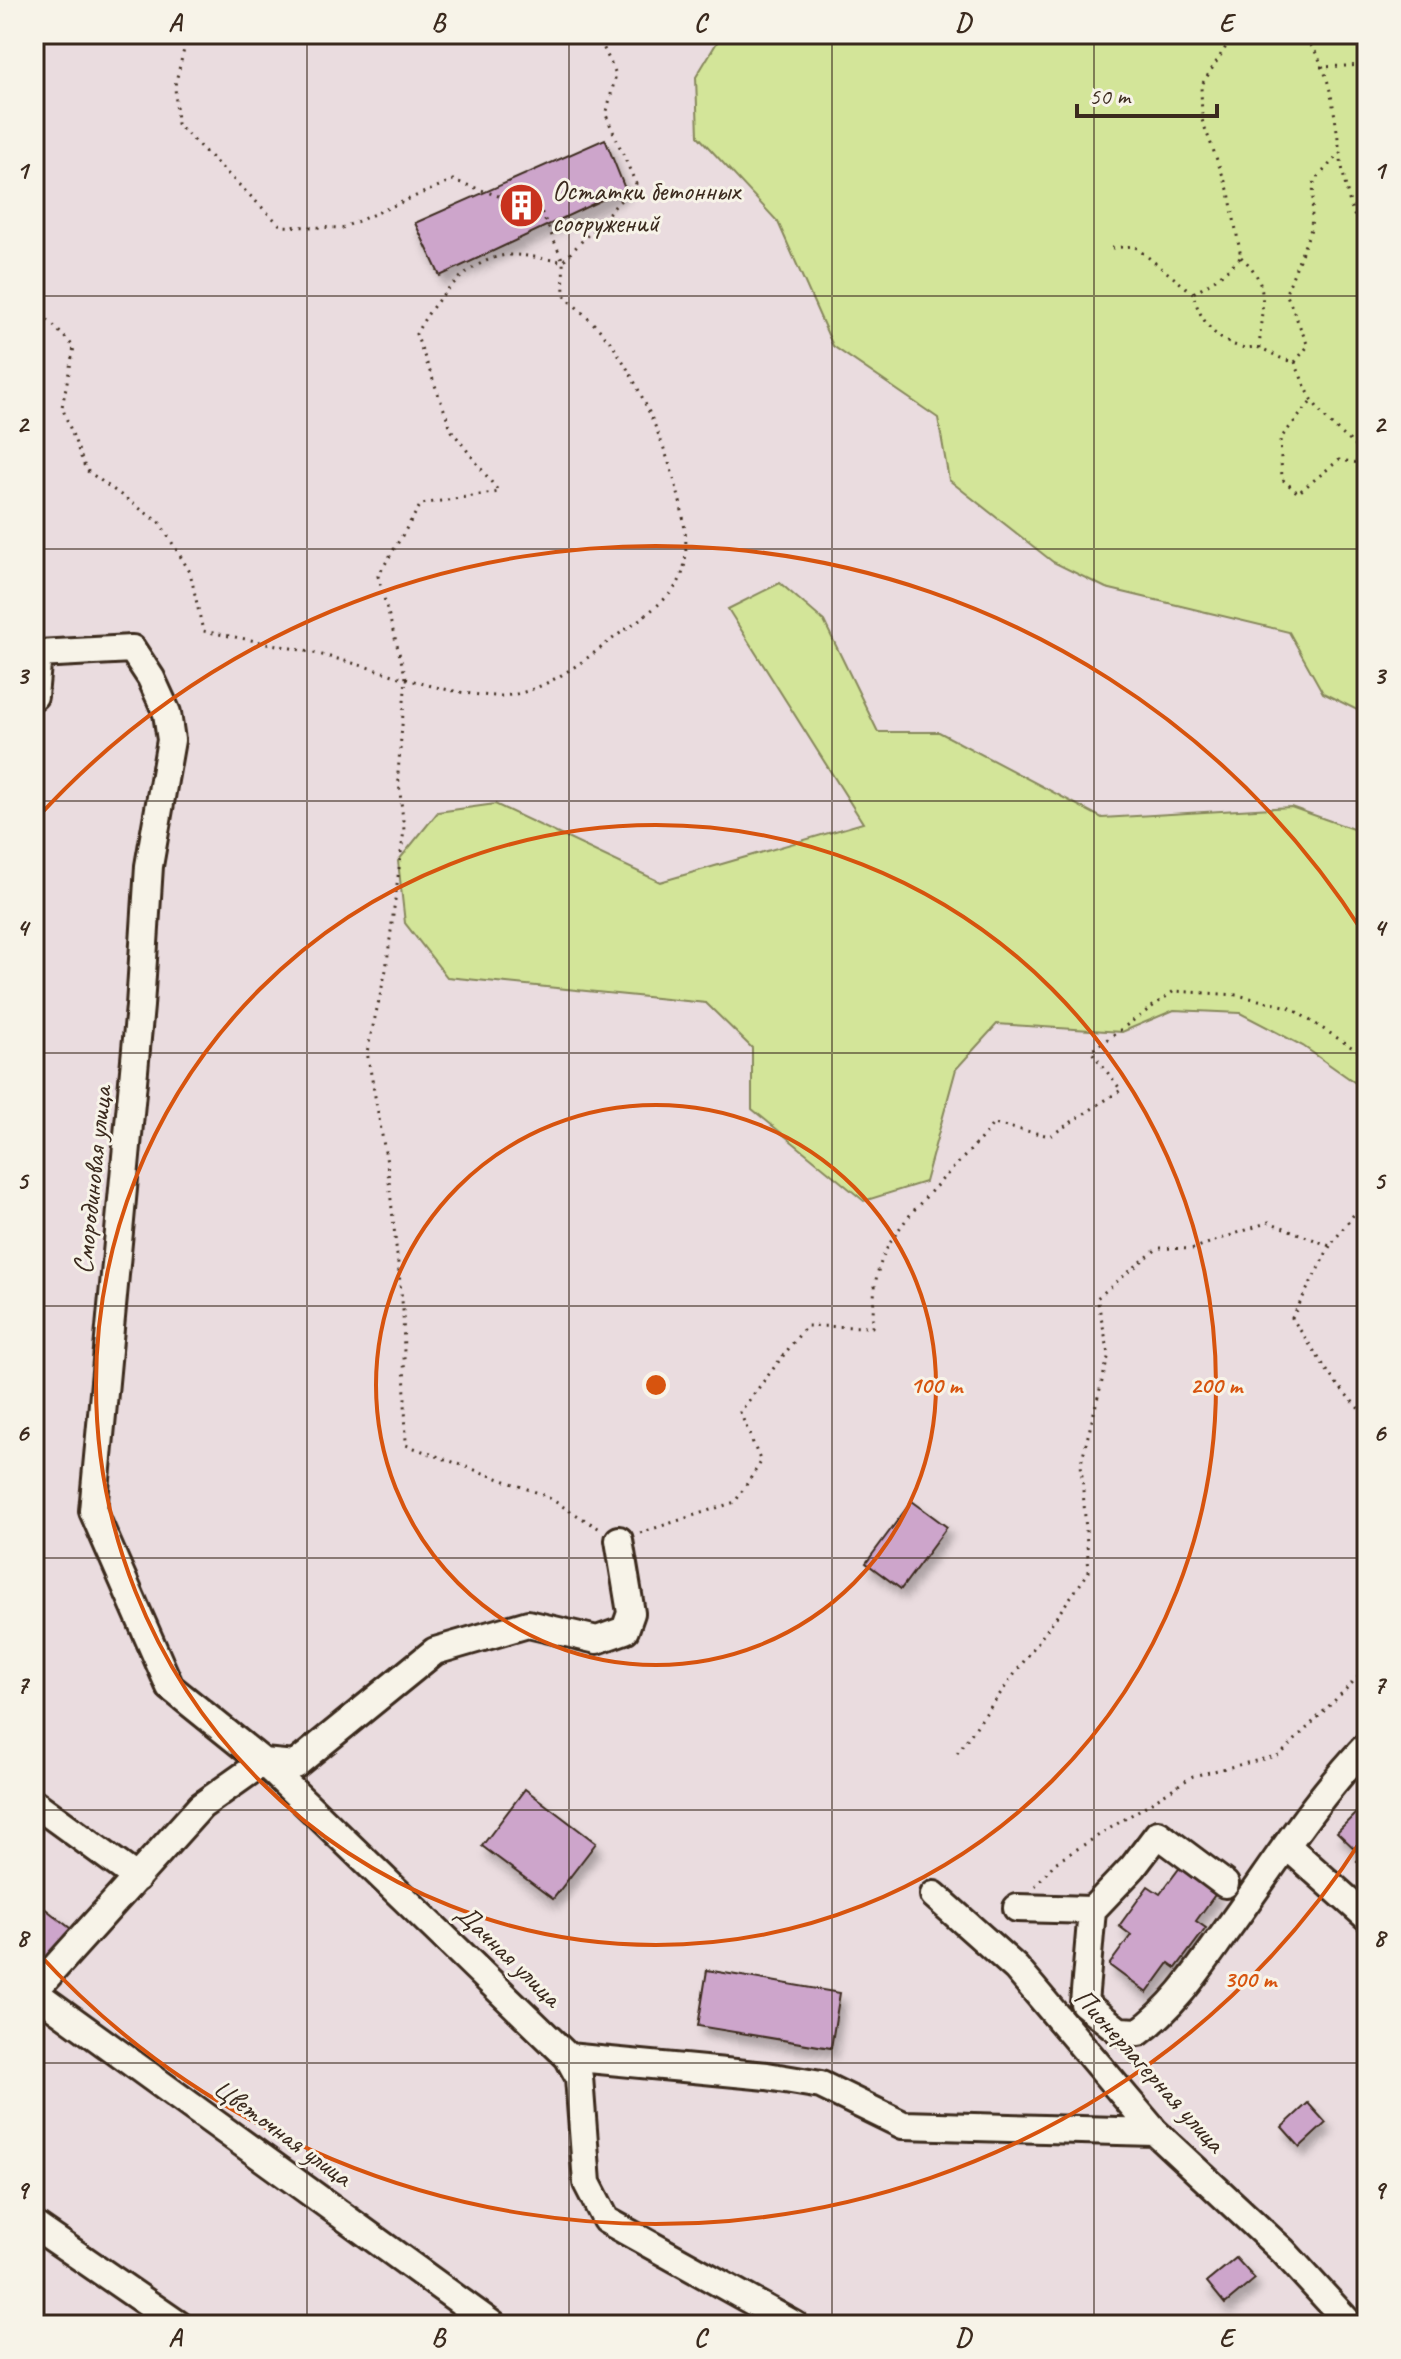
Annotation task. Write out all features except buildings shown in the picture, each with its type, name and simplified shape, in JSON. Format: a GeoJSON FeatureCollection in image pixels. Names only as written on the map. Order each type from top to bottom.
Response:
{"type":"FeatureCollection","features":[{"type":"Feature","properties":{"kind":"street","name":"Смородиновая улица"},"geometry":{"type":"LineString","coordinates":[[36,654],[132,649],[151,678],[167,713],[171,740],[149,866],[140,1006],[93,1511],[170,1687],[263,1762]]}},
{"type":"Feature","properties":{"kind":"street"},"geometry":{"type":"LineString","coordinates":[[34,696],[36,654]]}},
{"type":"Feature","properties":{"kind":"street"},"geometry":{"type":"LineString","coordinates":[[34,1991],[201,1806],[263,1762],[295,1765],[435,1651],[528,1624],[597,1640],[625,1630],[631,1613],[619,1540]]}},
{"type":"Feature","properties":{"kind":"street"},"geometry":{"type":"LineString","coordinates":[[1225,1884],[1158,1834],[1133,1867],[1092,1910],[1085,1963],[1084,2003],[1119,2031],[1139,2032],[1161,2016],[1329,1785],[1367,1745]]}},
{"type":"Feature","properties":{"kind":"street","name":"Дачная улица"},"geometry":{"type":"LineString","coordinates":[[263,1762],[568,2057]]}},
{"type":"Feature","properties":{"kind":"street"},"geometry":{"type":"LineString","coordinates":[[34,1803],[137,1878]]}},
{"type":"Feature","properties":{"kind":"street"},"geometry":{"type":"LineString","coordinates":[[1287,1846],[1366,1915]]}},
{"type":"Feature","properties":{"kind":"street","name":"Пионерлагерная улица"},"geometry":{"type":"LineString","coordinates":[[934,1895],[1016,1968],[1155,2132],[1283,2251],[1351,2325]]}},
{"type":"Feature","properties":{"kind":"street"},"geometry":{"type":"LineString","coordinates":[[1017,1908],[1092,1910]]}},
{"type":"Feature","properties":{"kind":"street","name":"Цветочная улица"},"geometry":{"type":"LineString","coordinates":[[34,1991],[493,2325]]}},
{"type":"Feature","properties":{"kind":"street"},"geometry":{"type":"LineString","coordinates":[[568,2057],[767,2076],[821,2085],[903,2125],[1155,2132]]}},
{"type":"Feature","properties":{"kind":"street"},"geometry":{"type":"LineString","coordinates":[[568,2057],[579,2077],[587,2183],[606,2220],[795,2325]]}},
{"type":"Feature","properties":{"kind":"street"},"geometry":{"type":"LineString","coordinates":[[34,2225],[179,2325]]}},
{"type":"Feature","properties":{"kind":"path"},"geometry":{"type":"LineString","coordinates":[[34,312],[45,317],[74,347],[62,407],[86,470],[160,523],[190,572],[203,631],[340,659],[449,690],[501,696],[547,683],[653,607],[677,586],[686,563],[686,526],[666,461],[641,395],[608,339],[564,295],[563,261],[541,211],[453,180],[342,228],[281,226],[177,124],[175,85],[188,34]]}},
{"type":"Feature","properties":{"kind":"path"},"geometry":{"type":"LineString","coordinates":[[563,261],[636,184],[606,115],[616,74],[597,34]]}},
{"type":"Feature","properties":{"kind":"path"},"geometry":{"type":"LineString","coordinates":[[1234,34],[1201,86],[1202,120],[1229,192],[1241,257],[1256,270],[1265,313],[1260,349]]}},
{"type":"Feature","properties":{"kind":"path"},"geometry":{"type":"LineString","coordinates":[[1299,34],[1306,39],[1320,67],[1343,150],[1349,209],[1367,237]]}},
{"type":"Feature","properties":{"kind":"path"},"geometry":{"type":"LineString","coordinates":[[1320,67],[1367,65]]}},
{"type":"Feature","properties":{"kind":"path"},"geometry":{"type":"LineString","coordinates":[[1295,362],[1308,346],[1286,293],[1311,229],[1314,181],[1343,150]]}},
{"type":"Feature","properties":{"kind":"path"},"geometry":{"type":"LineString","coordinates":[[1112,248],[1134,246],[1193,293],[1207,327],[1241,347],[1260,349],[1273,358],[1295,362]]}},
{"type":"Feature","properties":{"kind":"path"},"geometry":{"type":"LineString","coordinates":[[563,261],[501,256],[463,276],[431,305],[416,334],[452,431],[499,492],[421,504],[378,576],[406,678],[398,773],[404,830],[386,970],[367,1052],[387,1163],[403,1310],[406,1445],[544,1495],[619,1540],[735,1502],[761,1462],[740,1412],[806,1326],[872,1327],[880,1264],[916,1207],[968,1157],[993,1124],[1050,1136],[1121,1090],[1091,1051],[1174,991],[1237,995],[1289,1007],[1367,1057]]}},
{"type":"Feature","properties":{"kind":"path"},"geometry":{"type":"LineString","coordinates":[[1193,293],[1219,277],[1241,257]]}},
{"type":"Feature","properties":{"kind":"path"},"geometry":{"type":"LineString","coordinates":[[1295,362],[1311,402],[1339,433],[1367,454]]}},
{"type":"Feature","properties":{"kind":"path"},"geometry":{"type":"LineString","coordinates":[[1311,402],[1280,439],[1282,479],[1298,493],[1339,460],[1367,464]]}},
{"type":"Feature","properties":{"kind":"path"},"geometry":{"type":"LineString","coordinates":[[1367,1197],[1330,1246],[1292,1318],[1334,1381],[1367,1418]]}},
{"type":"Feature","properties":{"kind":"path"},"geometry":{"type":"LineString","coordinates":[[957,1753],[1089,1572],[1081,1463],[1109,1354],[1097,1298],[1158,1248],[1192,1249],[1269,1222],[1330,1246]]}},
{"type":"Feature","properties":{"kind":"path"},"geometry":{"type":"LineString","coordinates":[[1017,1908],[1055,1863],[1193,1776],[1280,1755],[1367,1668]]}},
{"type":"Feature","properties":{"kind":"green space"},"geometry":{"type":"Polygon","coordinates":[[[722,34],[1367,34],[1367,715],[1323,693],[1289,632],[1106,588],[1053,562],[949,480],[938,418],[833,346],[778,222],[698,136],[696,77],[722,34]]]}},
{"type":"Feature","properties":{"kind":"green space"},"geometry":{"type":"Polygon","coordinates":[[[780,583],[824,621],[878,732],[939,732],[1102,818],[1291,807],[1367,834],[1367,1091],[1303,1046],[1240,1013],[1174,1010],[1122,1032],[997,1024],[956,1069],[925,1182],[864,1201],[752,1109],[752,1048],[706,1003],[447,977],[405,923],[398,861],[438,812],[495,804],[660,882],[863,823],[728,609],[780,583]]]}},
{"type":"Feature","properties":{"kind":"place","name":"Остатки бетонных сооружений"},"geometry":{"type":"Point","coordinates":[521,206]}}]}
